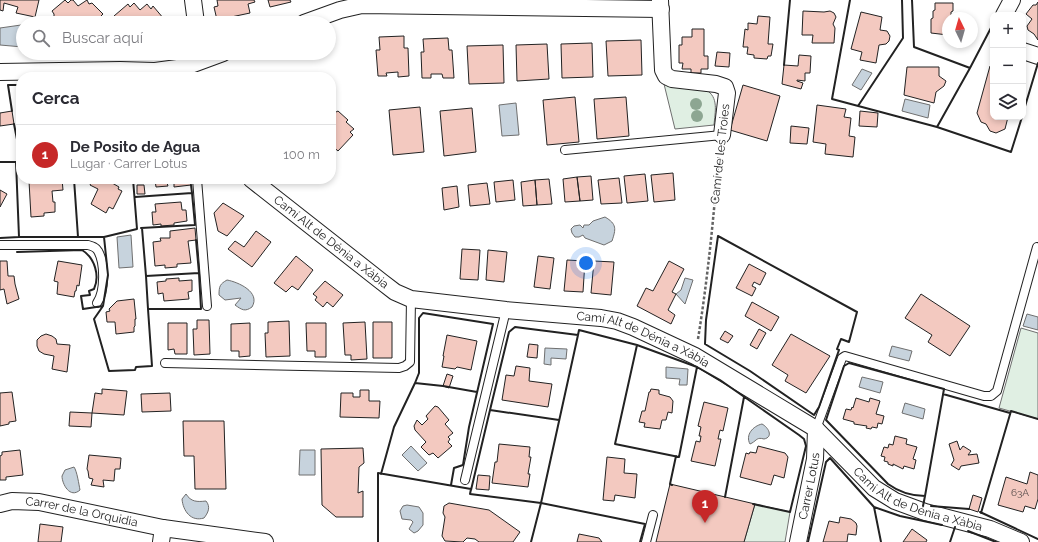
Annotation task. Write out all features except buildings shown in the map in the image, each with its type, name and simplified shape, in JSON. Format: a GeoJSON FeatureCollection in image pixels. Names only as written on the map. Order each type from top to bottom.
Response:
{"type":"FeatureCollection","features":[{"type":"Feature","properties":{"kind":"street"},"geometry":{"type":"LineString","coordinates":[[193,0],[195,16]]}},
{"type":"Feature","properties":{"kind":"street"},"geometry":{"type":"LineString","coordinates":[[1006,12],[1012,0]]}},
{"type":"Feature","properties":{"kind":"street"},"geometry":{"type":"LineString","coordinates":[[323,16],[340,10],[362,5],[660,4]]}},
{"type":"Feature","properties":{"kind":"street","name":"Camí de les Troies"},"geometry":{"type":"LineString","coordinates":[[660,4],[663,70],[666,76],[672,79],[716,84],[725,87],[727,93],[722,135]]}},
{"type":"Feature","properties":{"kind":"street"},"geometry":{"type":"LineString","coordinates":[[1026,52],[1038,56]]}},
{"type":"Feature","properties":{"kind":"street"},"geometry":{"type":"LineString","coordinates":[[165,72],[185,67],[196,60]]}},
{"type":"Feature","properties":{"kind":"street"},"geometry":{"type":"LineString","coordinates":[[0,72],[120,70],[138,72]]}},
{"type":"Feature","properties":{"kind":"street","name":"Camí Alt de Dénia a Xàbia"},"geometry":{"type":"LineString","coordinates":[[257,184],[395,292],[411,298],[506,310],[601,318],[617,321],[696,356],[816,429],[874,488],[895,501],[925,512],[990,529],[1021,542]]}},
{"type":"Feature","properties":{"kind":"street","name":"Carrer Lotus"},"geometry":{"type":"LineString","coordinates":[[798,542],[815,459],[816,429]]}},
{"type":"Feature","properties":{"kind":"street","name":"Carrer de la Orquidia"},"geometry":{"type":"LineString","coordinates":[[0,504],[12,501],[39,502],[162,535],[265,542]]}},
{"type":"Feature","properties":{"kind":"lane"},"geometry":{"type":"LineString","coordinates":[[565,150],[722,135]]}},
{"type":"Feature","properties":{"kind":"lane"},"geometry":{"type":"LineString","coordinates":[[198,184],[207,306]]}},
{"type":"Feature","properties":{"kind":"lane"},"geometry":{"type":"LineString","coordinates":[[0,245],[88,245],[95,247],[98,250],[102,270],[101,295],[97,303]]}},
{"type":"Feature","properties":{"kind":"lane"},"geometry":{"type":"LineString","coordinates":[[816,429],[842,358],[846,356],[984,396],[991,396],[997,391],[1037,247]]}},
{"type":"Feature","properties":{"kind":"lane"},"geometry":{"type":"LineString","coordinates":[[165,363],[399,368],[406,366],[410,362],[411,298]]}},
{"type":"Feature","properties":{"kind":"lane"},"geometry":{"type":"LineString","coordinates":[[465,480],[506,310]]}},
{"type":"Feature","properties":{"kind":"lane"},"geometry":{"type":"LineString","coordinates":[[646,542],[653,514]]}},
{"type":"Feature","properties":{"kind":"path","name":"Camí de les Troies"},"geometry":{"type":"LineString","coordinates":[[696,356],[707,282],[714,219],[719,147],[722,135]]}},
{"type":"Feature","properties":{"kind":"green space"},"geometry":{"type":"Polygon","coordinates":[[[664,84],[706,90],[710,93],[715,101],[714,125],[675,129],[664,84]]]}},
{"type":"Feature","properties":{"kind":"green space"},"geometry":{"type":"Polygon","coordinates":[[[1021,328],[1038,333],[1038,419],[999,408],[1021,328]]]}},
{"type":"Feature","properties":{"kind":"green space"},"geometry":{"type":"Polygon","coordinates":[[[755,504],[790,512],[785,542],[744,542],[755,504]]]}},
{"type":"Feature","properties":{"kind":"shaded area"},"geometry":{"type":"Polygon","coordinates":[[[16,26],[16,46],[0,45],[0,28],[16,26]]]}},
{"type":"Feature","properties":{"kind":"shaded area"},"geometry":{"type":"Polygon","coordinates":[[[862,69],[872,73],[861,90],[852,85],[862,69]]]}},
{"type":"Feature","properties":{"kind":"shaded area"},"geometry":{"type":"Polygon","coordinates":[[[905,99],[930,105],[928,118],[902,111],[905,99]]]}},
{"type":"Feature","properties":{"kind":"shaded area"},"geometry":{"type":"Polygon","coordinates":[[[516,103],[519,135],[502,136],[499,105],[516,103]]]}},
{"type":"Feature","properties":{"kind":"shaded area"},"geometry":{"type":"Polygon","coordinates":[[[605,217],[612,222],[615,230],[612,241],[604,245],[585,238],[583,235],[575,237],[572,233],[571,229],[574,226],[580,225],[583,228],[584,225],[589,225],[593,221],[605,217]]]}},
{"type":"Feature","properties":{"kind":"shaded area"},"geometry":{"type":"Polygon","coordinates":[[[131,235],[133,267],[119,268],[117,237],[131,235]]]}},
{"type":"Feature","properties":{"kind":"shaded area"},"geometry":{"type":"Polygon","coordinates":[[[685,278],[693,280],[685,304],[676,294],[681,290],[685,278]]]}},
{"type":"Feature","properties":{"kind":"shaded area"},"geometry":{"type":"Polygon","coordinates":[[[227,280],[242,285],[251,292],[254,302],[252,307],[247,310],[242,309],[235,305],[241,298],[225,300],[219,295],[220,286],[227,280]]]}},
{"type":"Feature","properties":{"kind":"shaded area"},"geometry":{"type":"Polygon","coordinates":[[[1027,314],[1038,317],[1038,330],[1023,326],[1027,314]]]}},
{"type":"Feature","properties":{"kind":"shaded area"},"geometry":{"type":"Polygon","coordinates":[[[892,346],[912,351],[909,361],[889,356],[892,346]]]}},
{"type":"Feature","properties":{"kind":"shaded area"},"geometry":{"type":"Polygon","coordinates":[[[545,348],[567,349],[566,359],[551,358],[551,365],[544,364],[545,348]]]}},
{"type":"Feature","properties":{"kind":"shaded area"},"geometry":{"type":"Polygon","coordinates":[[[666,367],[688,369],[687,385],[679,385],[680,379],[666,378],[666,367]]]}},
{"type":"Feature","properties":{"kind":"shaded area"},"geometry":{"type":"Polygon","coordinates":[[[862,377],[883,382],[880,393],[859,387],[862,377]]]}},
{"type":"Feature","properties":{"kind":"shaded area"},"geometry":{"type":"Polygon","coordinates":[[[905,403],[925,409],[923,419],[902,413],[905,403]]]}},
{"type":"Feature","properties":{"kind":"shaded area"},"geometry":{"type":"Polygon","coordinates":[[[762,424],[768,430],[769,436],[764,439],[758,439],[750,444],[748,437],[749,434],[753,429],[762,424]]]}},
{"type":"Feature","properties":{"kind":"shaded area"},"geometry":{"type":"Polygon","coordinates":[[[411,446],[427,463],[418,471],[402,455],[411,446]]]}},
{"type":"Feature","properties":{"kind":"shaded area"},"geometry":{"type":"Polygon","coordinates":[[[300,450],[315,450],[315,475],[299,475],[300,450]]]}},
{"type":"Feature","properties":{"kind":"shaded area"},"geometry":{"type":"Polygon","coordinates":[[[74,467],[80,490],[73,493],[67,489],[63,483],[62,476],[65,470],[74,467]]]}},
{"type":"Feature","properties":{"kind":"shaded area"},"geometry":{"type":"Polygon","coordinates":[[[186,494],[194,501],[206,501],[208,510],[204,518],[195,518],[188,514],[184,508],[182,499],[186,494]]]}},
{"type":"Feature","properties":{"kind":"shaded area"},"geometry":{"type":"Polygon","coordinates":[[[407,505],[419,507],[423,513],[423,525],[414,533],[409,529],[413,522],[411,520],[402,519],[400,511],[403,506],[407,505]]]}},
{"type":"Feature","properties":{"kind":"wall"},"geometry":{"type":"LineString","coordinates":[[784,65],[790,0]]}},
{"type":"Feature","properties":{"kind":"wall"},"geometry":{"type":"LineString","coordinates":[[850,0],[832,99],[937,127],[970,68]]}},
{"type":"Feature","properties":{"kind":"wall"},"geometry":{"type":"LineString","coordinates":[[858,106],[903,38],[902,0]]}},
{"type":"Feature","properties":{"kind":"wall"},"geometry":{"type":"LineString","coordinates":[[912,0],[914,47],[970,68],[990,30]]}},
{"type":"Feature","properties":{"kind":"wall"},"geometry":{"type":"LineString","coordinates":[[1026,103],[1038,63]]}},
{"type":"Feature","properties":{"kind":"wall"},"geometry":{"type":"LineString","coordinates":[[12,111],[8,85],[16,85]]}},
{"type":"Feature","properties":{"kind":"wall"},"geometry":{"type":"LineString","coordinates":[[937,127],[1011,152],[1021,120]]}},
{"type":"Feature","properties":{"kind":"wall"},"geometry":{"type":"LineString","coordinates":[[14,124],[16,134]]}},
{"type":"Feature","properties":{"kind":"wall"},"geometry":{"type":"LineString","coordinates":[[0,162],[16,162]]}},
{"type":"Feature","properties":{"kind":"wall"},"geometry":{"type":"LineString","coordinates":[[0,238],[19,237],[17,184]]}},
{"type":"Feature","properties":{"kind":"wall"},"geometry":{"type":"LineString","coordinates":[[19,237],[78,237],[74,184]]}},
{"type":"Feature","properties":{"kind":"wall"},"geometry":{"type":"LineString","coordinates":[[78,237],[104,237],[137,229],[133,184]]}},
{"type":"Feature","properties":{"kind":"wall"},"geometry":{"type":"LineString","coordinates":[[135,197],[192,193],[191,185]]}},
{"type":"Feature","properties":{"kind":"wall"},"geometry":{"type":"LineString","coordinates":[[141,228],[195,225],[192,193]]}},
{"type":"Feature","properties":{"kind":"wall"},"geometry":{"type":"LineString","coordinates":[[142,228],[146,276],[199,273],[196,240]]}},
{"type":"Feature","properties":{"kind":"wall"},"geometry":{"type":"LineString","coordinates":[[718,236],[857,312],[849,342],[841,339],[837,349],[839,350],[819,407],[814,415],[750,371],[705,344],[706,320],[718,236]]}},
{"type":"Feature","properties":{"kind":"wall"},"geometry":{"type":"LineString","coordinates":[[104,237],[108,275],[103,306],[94,319],[109,371],[135,370],[136,367],[152,366],[148,309]]}},
{"type":"Feature","properties":{"kind":"wall"},"geometry":{"type":"LineString","coordinates":[[17,252],[82,250],[93,262],[96,273],[96,284],[94,289],[89,291],[90,295],[81,296],[83,309],[103,306]]}},
{"type":"Feature","properties":{"kind":"wall"},"geometry":{"type":"LineString","coordinates":[[146,276],[148,309],[201,309],[199,273]]}},
{"type":"Feature","properties":{"kind":"wall"},"geometry":{"type":"LineString","coordinates":[[451,485],[454,468],[463,465],[469,427],[493,324],[423,313],[419,318],[419,373],[415,383],[477,392]]}},
{"type":"Feature","properties":{"kind":"wall"},"geometry":{"type":"LineString","coordinates":[[378,542],[378,473],[471,489],[470,494],[541,503],[578,335],[515,327],[509,332],[490,410]]}},
{"type":"Feature","properties":{"kind":"wall"},"geometry":{"type":"LineString","coordinates":[[578,335],[579,330],[637,345],[697,367],[679,457],[615,444],[637,345]]}},
{"type":"Feature","properties":{"kind":"wall"},"geometry":{"type":"LineString","coordinates":[[923,506],[925,496],[944,389],[849,363],[844,366],[826,420],[888,484],[905,493],[925,496]]}},
{"type":"Feature","properties":{"kind":"wall"},"geometry":{"type":"LineString","coordinates":[[697,367],[720,380],[804,439],[806,446],[790,512],[753,504]]}},
{"type":"Feature","properties":{"kind":"wall"},"geometry":{"type":"LineString","coordinates":[[381,474],[394,427],[415,383]]}},
{"type":"Feature","properties":{"kind":"wall"},"geometry":{"type":"LineString","coordinates":[[943,394],[1010,413]]}},
{"type":"Feature","properties":{"kind":"wall"},"geometry":{"type":"LineString","coordinates":[[725,497],[744,397]]}},
{"type":"Feature","properties":{"kind":"wall"},"geometry":{"type":"LineString","coordinates":[[471,490],[490,410],[559,420]]}},
{"type":"Feature","properties":{"kind":"wall"},"geometry":{"type":"LineString","coordinates":[[981,513],[1011,411],[1038,419]]}},
{"type":"Feature","properties":{"kind":"wall"},"geometry":{"type":"LineString","coordinates":[[672,485],[670,484],[676,456],[677,457]]}},
{"type":"Feature","properties":{"kind":"wall"},"geometry":{"type":"LineString","coordinates":[[808,542],[826,462],[830,458],[874,507]]}},
{"type":"Feature","properties":{"kind":"wall"},"geometry":{"type":"LineString","coordinates":[[531,542],[541,503],[645,524],[640,542]]}},
{"type":"Feature","properties":{"kind":"wall"},"geometry":{"type":"LineString","coordinates":[[931,506],[969,509]]}},
{"type":"Feature","properties":{"kind":"wall"},"geometry":{"type":"LineString","coordinates":[[881,542],[874,507],[900,516],[942,525]]}},
{"type":"Feature","properties":{"kind":"wall"},"geometry":{"type":"LineString","coordinates":[[980,512],[1038,539]]}},
{"type":"Feature","properties":{"kind":"wall"},"geometry":{"type":"LineString","coordinates":[[950,542],[955,527]]}},
{"type":"Feature","properties":{"kind":"wall"},"geometry":{"type":"LineString","coordinates":[[968,531],[996,542]]}},
{"type":"Feature","properties":{"kind":"place","name":"De Posito de Agua"},"geometry":{"type":"Point","coordinates":[705,523]}}]}
